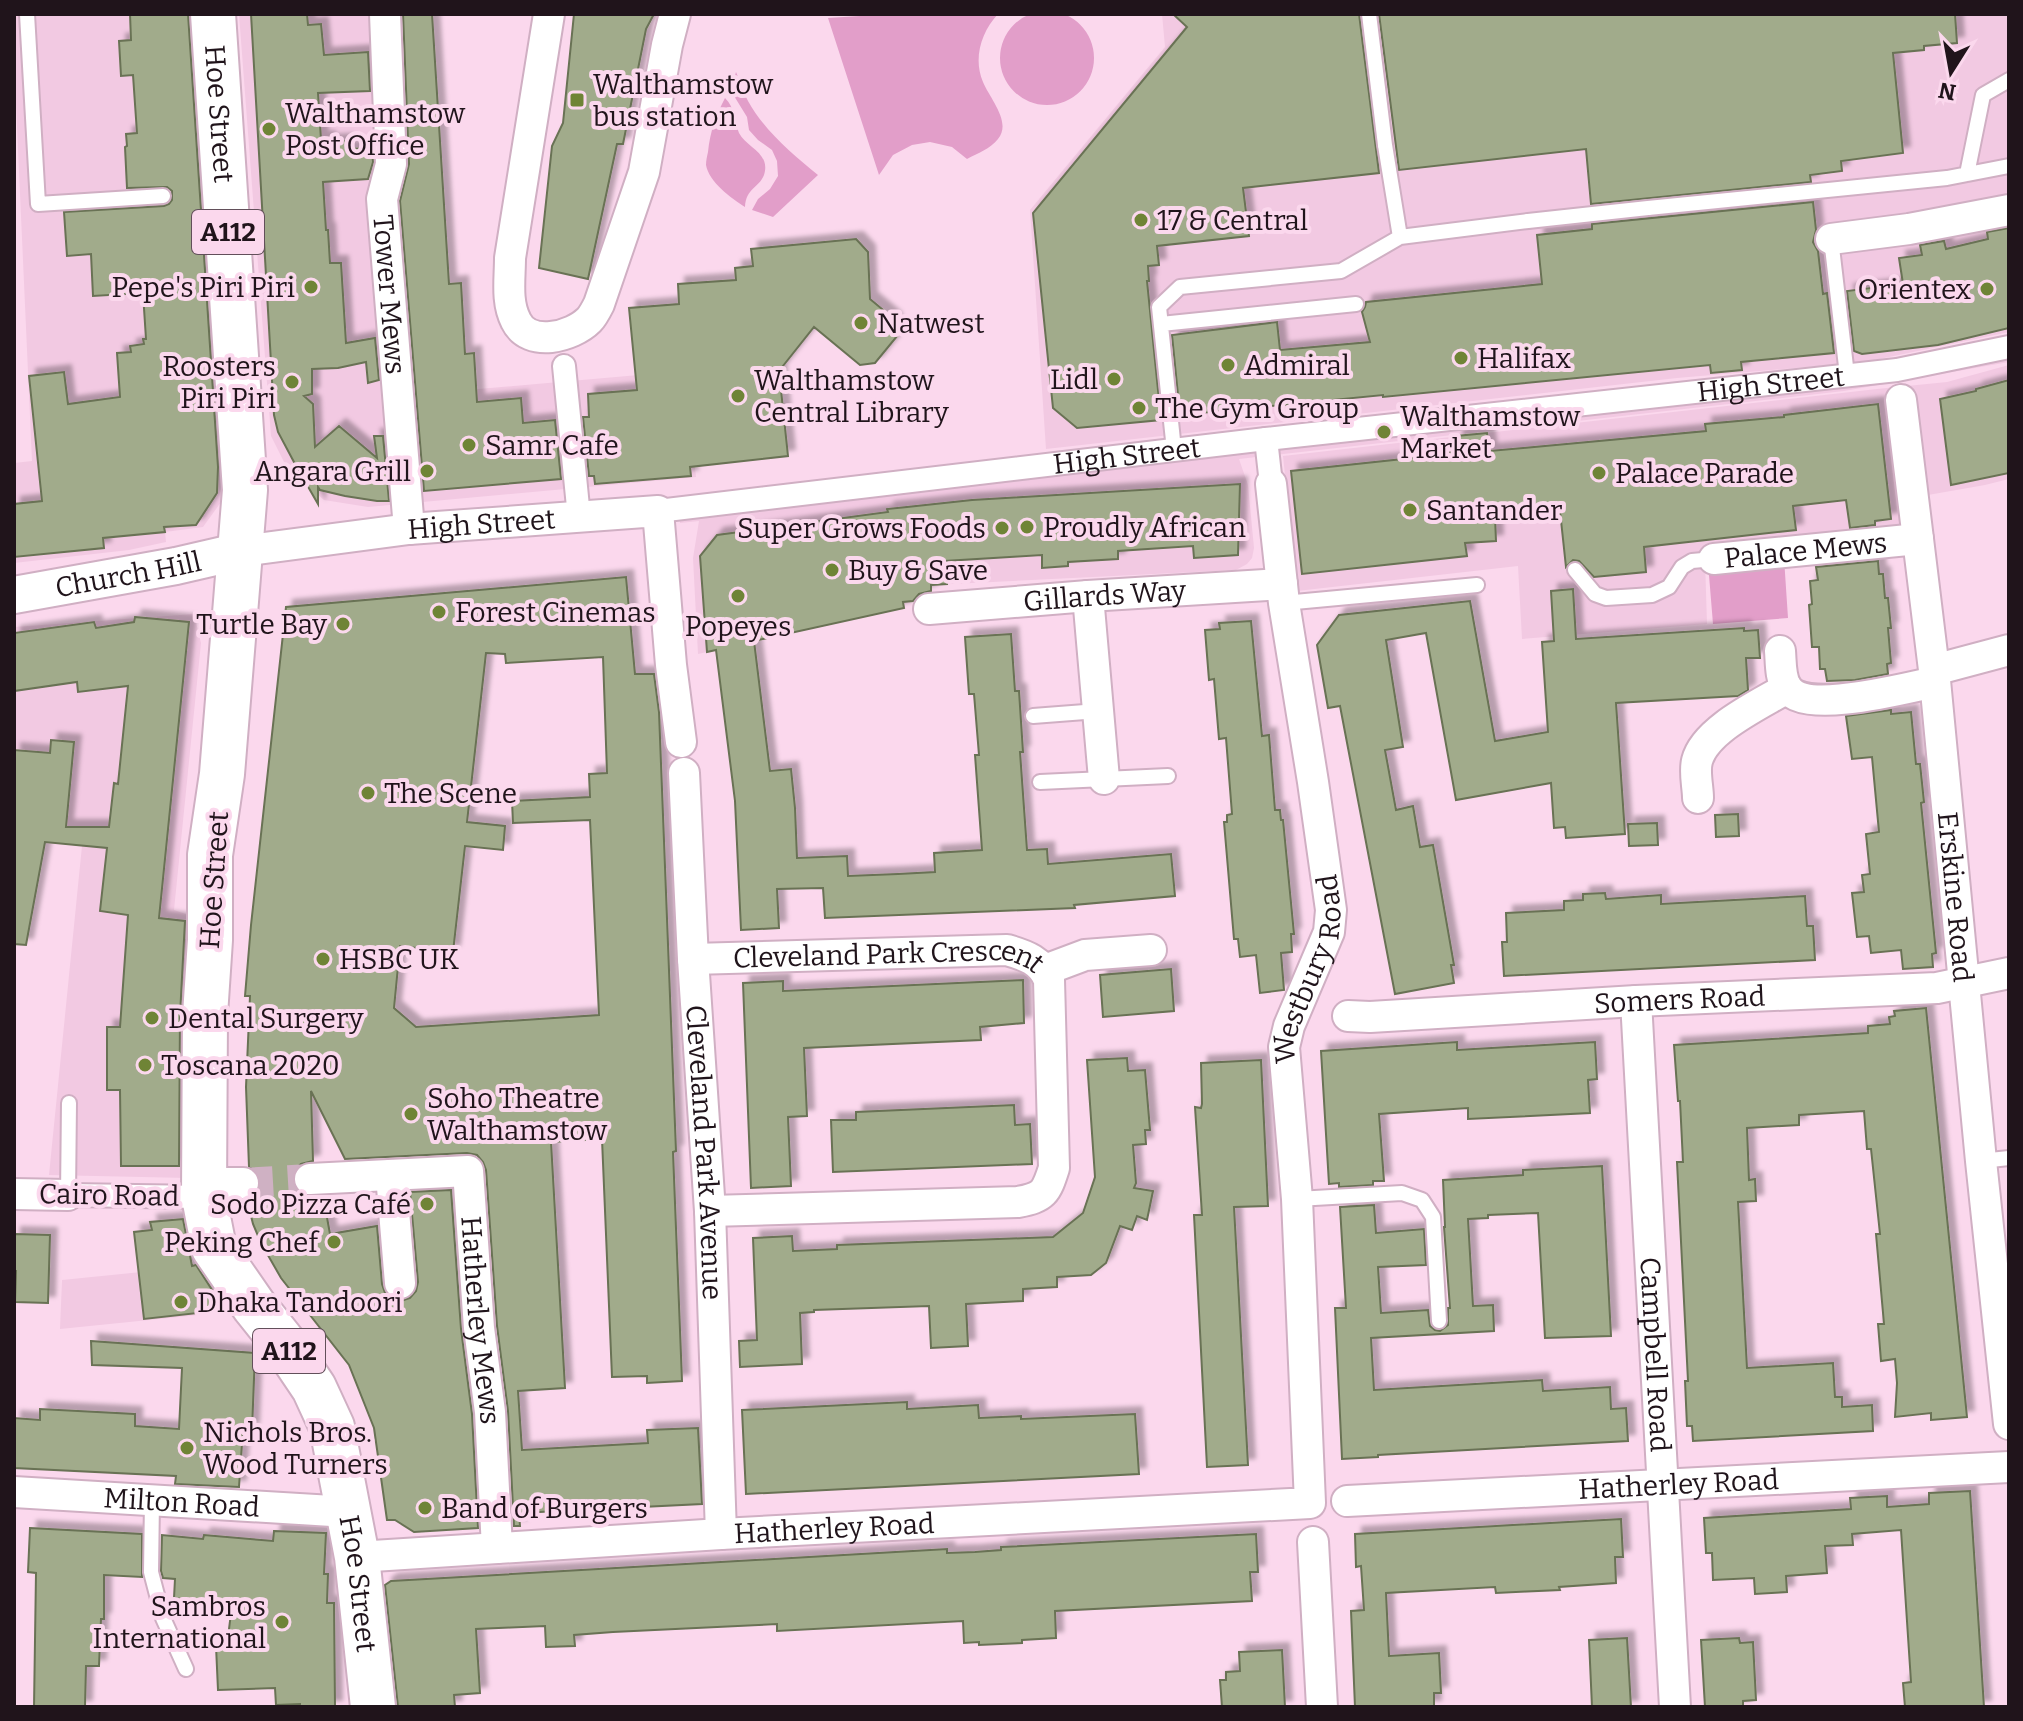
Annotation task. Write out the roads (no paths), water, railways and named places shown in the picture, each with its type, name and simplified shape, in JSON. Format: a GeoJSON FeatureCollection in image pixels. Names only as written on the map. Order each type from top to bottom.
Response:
{"type":"FeatureCollection","features":[{"type":"Feature","properties":{"kind":"main road","name":"Hoe Street"},"geometry":{"type":"LineString","coordinates":[[213,14],[219,192],[245,490],[222,774],[210,855],[210,940],[205,1015],[217,1187],[214,1248],[314,1388],[332,1427],[357,1557],[373,1707]]}},
{"type":"Feature","properties":{"kind":"street","name":"Tower Mews"},"geometry":{"type":"LineString","coordinates":[[385,14],[391,164],[382,199],[409,529]]}},
{"type":"Feature","properties":{"kind":"street"},"geometry":{"type":"LineString","coordinates":[[549,14],[510,258],[511,311],[517,325],[528,334],[543,337],[560,336],[577,329],[589,321],[599,304],[644,172],[675,14]]}},
{"type":"Feature","properties":{"kind":"street"},"geometry":{"type":"LineString","coordinates":[[1831,239],[1909,229],[2009,210]]}},
{"type":"Feature","properties":{"kind":"street","name":"High Street"},"geometry":{"type":"LineString","coordinates":[[241,551],[409,529],[658,511],[1266,439],[1897,370],[2009,347]]}},
{"type":"Feature","properties":{"kind":"street"},"geometry":{"type":"LineString","coordinates":[[564,366],[579,517]]}},
{"type":"Feature","properties":{"kind":"street","name":"Erskine Road"},"geometry":{"type":"LineString","coordinates":[[1897,370],[1934,676],[1965,983],[1995,1160],[2009,1424]]}},
{"type":"Feature","properties":{"kind":"street","name":"Westbury Road"},"geometry":{"type":"LineString","coordinates":[[1266,439],[1283,594],[1331,910],[1329,932],[1285,1041],[1297,1199],[1310,1503]]}},
{"type":"Feature","properties":{"kind":"street"},"geometry":{"type":"LineString","coordinates":[[658,511],[681,742]]}},
{"type":"Feature","properties":{"kind":"street","name":"Palace Mews"},"geometry":{"type":"LineString","coordinates":[[1703,560],[1918,539]]}},
{"type":"Feature","properties":{"kind":"street","name":"Church Hill"},"geometry":{"type":"LineString","coordinates":[[14,595],[241,551]]}},
{"type":"Feature","properties":{"kind":"street","name":"Gillards Way"},"geometry":{"type":"LineString","coordinates":[[929,609],[1088,596],[1283,594]]}},
{"type":"Feature","properties":{"kind":"street"},"geometry":{"type":"LineString","coordinates":[[1088,596],[1104,779]]}},
{"type":"Feature","properties":{"kind":"street"},"geometry":{"type":"LineString","coordinates":[[1780,651],[1782,675],[1787,688],[1806,699],[1832,700],[1934,676],[2009,650]]}},
{"type":"Feature","properties":{"kind":"street"},"geometry":{"type":"LineString","coordinates":[[1698,798],[1696,762],[1706,743],[1733,721],[1787,688]]}},
{"type":"Feature","properties":{"kind":"street","name":"Cleveland Park Avenue"},"geometry":{"type":"LineString","coordinates":[[684,773],[710,1211],[721,1534]]}},
{"type":"Feature","properties":{"kind":"street","name":"Cleveland Park Crescent"},"geometry":{"type":"LineString","coordinates":[[693,959],[1007,950],[1027,956],[1045,970],[1049,980],[1054,1168],[1048,1188],[1037,1198],[1018,1202],[710,1211]]}},
{"type":"Feature","properties":{"kind":"street"},"geometry":{"type":"LineString","coordinates":[[1045,970],[1085,955],[1151,950]]}},
{"type":"Feature","properties":{"kind":"street","name":"Somers Road"},"geometry":{"type":"LineString","coordinates":[[1348,1016],[1937,988],[2009,973]]}},
{"type":"Feature","properties":{"kind":"street","name":"Campbell Road"},"geometry":{"type":"LineString","coordinates":[[1636,1001],[1675,1707]]}},
{"type":"Feature","properties":{"kind":"street","name":"Hatherley Mews"},"geometry":{"type":"LineString","coordinates":[[310,1179],[468,1171],[479,1328],[490,1412],[497,1548]]}},
{"type":"Feature","properties":{"kind":"street"},"geometry":{"type":"LineString","coordinates":[[391,1175],[400,1283]]}},
{"type":"Feature","properties":{"kind":"street","name":"Cairo Road"},"geometry":{"type":"LineString","coordinates":[[14,1194],[68,1195],[217,1187]]}},
{"type":"Feature","properties":{"kind":"street","name":"Hatherley Road"},"geometry":{"type":"LineString","coordinates":[[1347,1501],[2009,1467]]}},
{"type":"Feature","properties":{"kind":"street","name":"Milton Road"},"geometry":{"type":"LineString","coordinates":[[14,1492],[349,1512]]}},
{"type":"Feature","properties":{"kind":"street","name":"Hatherley Road"},"geometry":{"type":"LineString","coordinates":[[357,1557],[1310,1503]]}},
{"type":"Feature","properties":{"kind":"street"},"geometry":{"type":"LineString","coordinates":[[1313,1542],[1322,1707]]}},
{"type":"Feature","properties":{"kind":"lane"},"geometry":{"type":"LineString","coordinates":[[27,14],[38,204],[163,196]]}},
{"type":"Feature","properties":{"kind":"lane"},"geometry":{"type":"LineString","coordinates":[[1369,14],[1400,237]]}},
{"type":"Feature","properties":{"kind":"lane"},"geometry":{"type":"LineString","coordinates":[[1967,174],[1983,95],[2009,80]]}},
{"type":"Feature","properties":{"kind":"lane"},"geometry":{"type":"LineString","coordinates":[[1174,450],[1159,307],[1180,287],[1341,271],[1400,237],[1751,196],[1947,178],[2009,166]]}},
{"type":"Feature","properties":{"kind":"lane"},"geometry":{"type":"LineString","coordinates":[[1831,239],[1847,375]]}},
{"type":"Feature","properties":{"kind":"lane"},"geometry":{"type":"LineString","coordinates":[[1161,324],[1356,304]]}},
{"type":"Feature","properties":{"kind":"lane"},"geometry":{"type":"LineString","coordinates":[[1575,570],[1595,594],[1606,598],[1652,595],[1669,587],[1682,567],[1703,560]]}},
{"type":"Feature","properties":{"kind":"lane"},"geometry":{"type":"LineString","coordinates":[[1283,594],[1477,585]]}},
{"type":"Feature","properties":{"kind":"lane"},"geometry":{"type":"LineString","coordinates":[[1033,716],[1098,711]]}},
{"type":"Feature","properties":{"kind":"lane"},"geometry":{"type":"LineString","coordinates":[[1040,782],[1168,776]]}},
{"type":"Feature","properties":{"kind":"lane"},"geometry":{"type":"LineString","coordinates":[[68,1195],[69,1103]]}},
{"type":"Feature","properties":{"kind":"lane"},"geometry":{"type":"LineString","coordinates":[[1297,1199],[1402,1193],[1422,1200],[1433,1217],[1439,1321]]}},
{"type":"Feature","properties":{"kind":"lane"},"geometry":{"type":"LineString","coordinates":[[152,1500],[151,1572],[163,1618],[186,1669]]}},
{"type":"Feature","properties":{"kind":"tunnel"},"geometry":{"type":"LineString","coordinates":[[243,1183],[310,1179]]}},
{"type":"Feature","properties":{"kind":"place","name":"Walthamstow bus station"},"geometry":{"type":"Point","coordinates":[577,100]}},
{"type":"Feature","properties":{"kind":"place","name":"Walthamstow Post Office"},"geometry":{"type":"Point","coordinates":[269,129]}},
{"type":"Feature","properties":{"kind":"place","name":"17 & Central"},"geometry":{"type":"Point","coordinates":[1141,220]}},
{"type":"Feature","properties":{"kind":"place","name":"Pepe's Piri Piri"},"geometry":{"type":"Point","coordinates":[311,287]}},
{"type":"Feature","properties":{"kind":"place","name":"Orientex"},"geometry":{"type":"Point","coordinates":[1987,289]}},
{"type":"Feature","properties":{"kind":"place","name":"Natwest"},"geometry":{"type":"Point","coordinates":[861,323]}},
{"type":"Feature","properties":{"kind":"place","name":"Halifax"},"geometry":{"type":"Point","coordinates":[1461,358]}},
{"type":"Feature","properties":{"kind":"place","name":"Admiral"},"geometry":{"type":"Point","coordinates":[1228,365]}},
{"type":"Feature","properties":{"kind":"place","name":"Lidl"},"geometry":{"type":"Point","coordinates":[1114,379]}},
{"type":"Feature","properties":{"kind":"place","name":"Roosters Piri Piri"},"geometry":{"type":"Point","coordinates":[292,382]}},
{"type":"Feature","properties":{"kind":"place","name":"Walthamstow Central Library"},"geometry":{"type":"Point","coordinates":[738,396]}},
{"type":"Feature","properties":{"kind":"place","name":"The Gym Group"},"geometry":{"type":"Point","coordinates":[1139,408]}},
{"type":"Feature","properties":{"kind":"place","name":"Walthamstow Market"},"geometry":{"type":"Point","coordinates":[1384,432]}},
{"type":"Feature","properties":{"kind":"place","name":"Samr Cafe"},"geometry":{"type":"Point","coordinates":[469,445]}},
{"type":"Feature","properties":{"kind":"place","name":"Angara Grill"},"geometry":{"type":"Point","coordinates":[427,471]}},
{"type":"Feature","properties":{"kind":"place","name":"Palace Parade"},"geometry":{"type":"Point","coordinates":[1599,473]}},
{"type":"Feature","properties":{"kind":"place","name":"Santander"},"geometry":{"type":"Point","coordinates":[1410,510]}},
{"type":"Feature","properties":{"kind":"place","name":"Proudly African"},"geometry":{"type":"Point","coordinates":[1027,527]}},
{"type":"Feature","properties":{"kind":"place","name":"Super Grows Foods"},"geometry":{"type":"Point","coordinates":[1002,528]}},
{"type":"Feature","properties":{"kind":"place","name":"Buy & Save"},"geometry":{"type":"Point","coordinates":[832,570]}},
{"type":"Feature","properties":{"kind":"place","name":"Popeyes"},"geometry":{"type":"Point","coordinates":[738,596]}},
{"type":"Feature","properties":{"kind":"place","name":"Forest Cinemas"},"geometry":{"type":"Point","coordinates":[439,612]}},
{"type":"Feature","properties":{"kind":"place","name":"Turtle Bay"},"geometry":{"type":"Point","coordinates":[343,624]}},
{"type":"Feature","properties":{"kind":"place","name":"The Scene"},"geometry":{"type":"Point","coordinates":[368,793]}},
{"type":"Feature","properties":{"kind":"place","name":"HSBC UK"},"geometry":{"type":"Point","coordinates":[323,959]}},
{"type":"Feature","properties":{"kind":"place","name":"Dental Surgery"},"geometry":{"type":"Point","coordinates":[152,1018]}},
{"type":"Feature","properties":{"kind":"place","name":"Toscana 2020"},"geometry":{"type":"Point","coordinates":[145,1065]}},
{"type":"Feature","properties":{"kind":"place","name":"Soho Theatre Walthamstow"},"geometry":{"type":"Point","coordinates":[411,1114]}},
{"type":"Feature","properties":{"kind":"place","name":"Sodo Pizza Café"},"geometry":{"type":"Point","coordinates":[427,1204]}},
{"type":"Feature","properties":{"kind":"place","name":"Peking Chef"},"geometry":{"type":"Point","coordinates":[334,1242]}},
{"type":"Feature","properties":{"kind":"place","name":"Dhaka Tandoori"},"geometry":{"type":"Point","coordinates":[181,1302]}},
{"type":"Feature","properties":{"kind":"place","name":"Nichols Bros. Wood Turners"},"geometry":{"type":"Point","coordinates":[187,1448]}},
{"type":"Feature","properties":{"kind":"place","name":"Band of Burgers"},"geometry":{"type":"Point","coordinates":[425,1508]}},
{"type":"Feature","properties":{"kind":"place","name":"Sambros International"},"geometry":{"type":"Point","coordinates":[282,1622]}}]}
